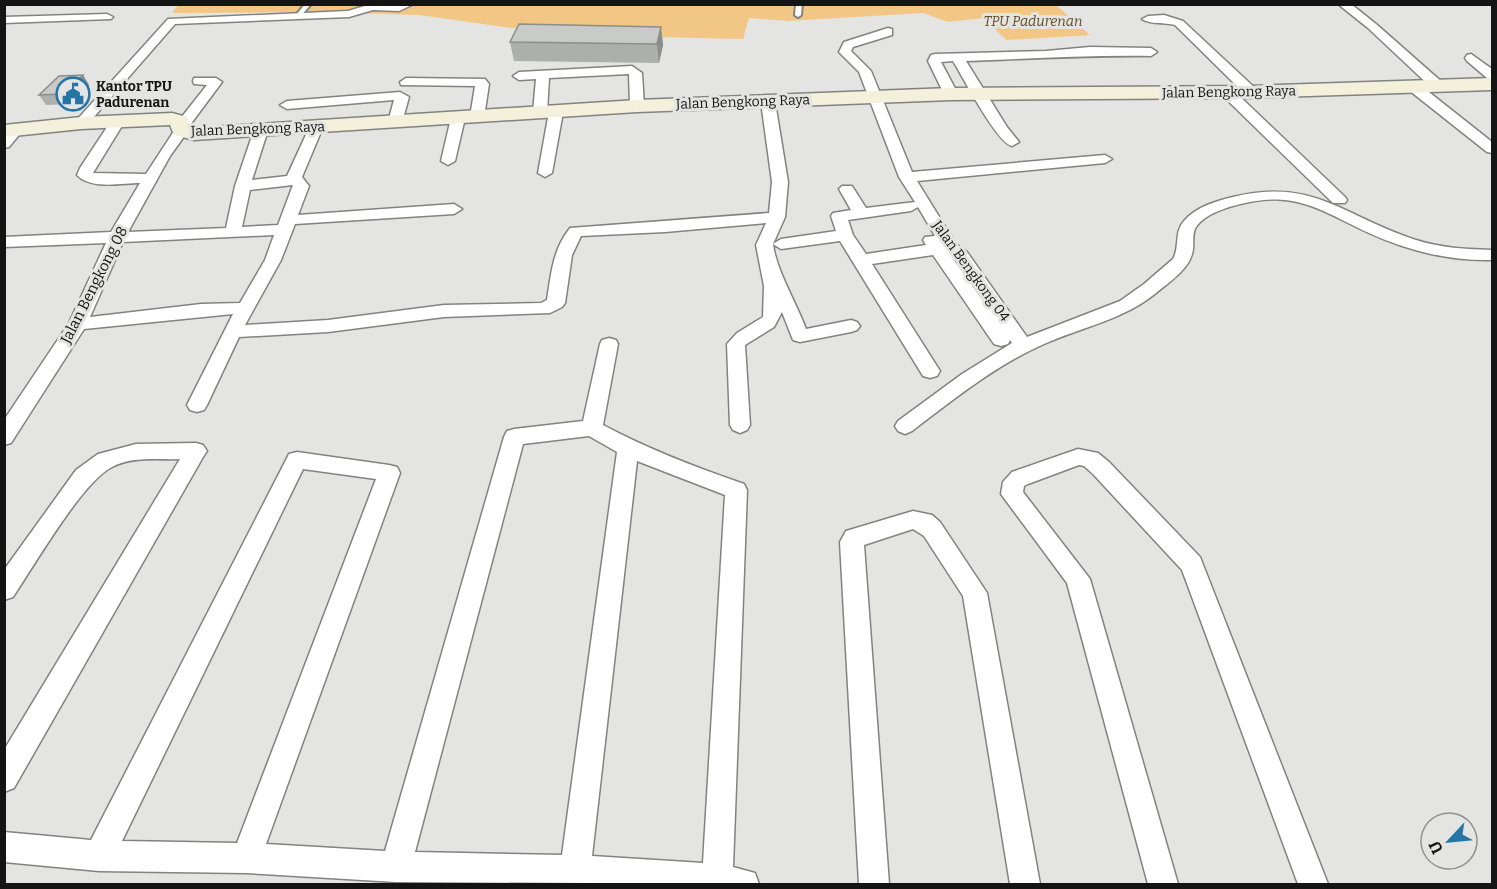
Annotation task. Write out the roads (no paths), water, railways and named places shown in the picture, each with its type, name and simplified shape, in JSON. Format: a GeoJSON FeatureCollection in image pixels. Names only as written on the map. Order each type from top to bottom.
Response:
{"type":"FeatureCollection","features":[{"type":"Feature","properties":{"kind":"street"},"geometry":{"type":"LineString","coordinates":[[81,123],[172,21],[354,14],[372,7],[399,9],[408,4]]}},
{"type":"Feature","properties":{"kind":"street"},"geometry":{"type":"LineString","coordinates":[[1343,4],[1438,86]]}},
{"type":"Feature","properties":{"kind":"street"},"geometry":{"type":"LineString","coordinates":[[4,15],[19,8]]}},
{"type":"Feature","properties":{"kind":"street"},"geometry":{"type":"LineString","coordinates":[[4,20],[107,17]]}},
{"type":"Feature","properties":{"kind":"street"},"geometry":{"type":"LineString","coordinates":[[1148,19],[1164,18],[1179,23],[1251,92]]}},
{"type":"Feature","properties":{"kind":"street","name":"Jalan Bengkong 04"},"geometry":{"type":"LineString","coordinates":[[888,32],[848,45],[845,52],[865,71],[907,177],[944,248],[961,256],[1024,346]]}},
{"type":"Feature","properties":{"kind":"street"},"geometry":{"type":"LineString","coordinates":[[951,94],[934,61],[936,58],[1046,55],[1090,51],[1151,52]]}},
{"type":"Feature","properties":{"kind":"street"},"geometry":{"type":"LineString","coordinates":[[957,57],[1001,129],[1012,142]]}},
{"type":"Feature","properties":{"kind":"street"},"geometry":{"type":"LineString","coordinates":[[1471,58],[1492,75]]}},
{"type":"Feature","properties":{"kind":"street"},"geometry":{"type":"LineString","coordinates":[[519,76],[632,70],[636,73],[636,106]]}},
{"type":"Feature","properties":{"kind":"street"},"geometry":{"type":"LineString","coordinates":[[543,75],[548,112],[545,173]]}},
{"type":"Feature","properties":{"kind":"street","name":"Jalan Bengkong 08"},"geometry":{"type":"LineString","coordinates":[[4,436],[78,324],[117,237],[163,156],[216,82],[199,81]]}},
{"type":"Feature","properties":{"kind":"street"},"geometry":{"type":"LineString","coordinates":[[406,81],[480,82],[482,84],[448,161]]}},
{"type":"Feature","properties":{"kind":"street","name":"Jalan Bengkong Raya"},"geometry":{"type":"LineString","coordinates":[[9,135],[81,123],[172,119],[178,120],[182,129],[194,134],[636,106],[951,94],[1251,92],[1492,84]]}},
{"type":"Feature","properties":{"kind":"street"},"geometry":{"type":"LineString","coordinates":[[1415,88],[1492,149]]}},
{"type":"Feature","properties":{"kind":"street"},"geometry":{"type":"LineString","coordinates":[[1227,92],[1339,200]]}},
{"type":"Feature","properties":{"kind":"street"},"geometry":{"type":"LineString","coordinates":[[287,105],[400,96],[402,98],[395,122]]}},
{"type":"Feature","properties":{"kind":"street"},"geometry":{"type":"LineString","coordinates":[[740,424],[736,344],[742,337],[767,324],[773,316],[771,271],[764,244],[777,217],[780,182],[768,102]]}},
{"type":"Feature","properties":{"kind":"street"},"geometry":{"type":"LineString","coordinates":[[118,122],[87,168],[85,175],[93,179],[151,178]]}},
{"type":"Feature","properties":{"kind":"street"},"geometry":{"type":"LineString","coordinates":[[293,180],[316,127]]}},
{"type":"Feature","properties":{"kind":"street"},"geometry":{"type":"LineString","coordinates":[[233,232],[243,186],[261,130]]}},
{"type":"Feature","properties":{"kind":"street"},"geometry":{"type":"LineString","coordinates":[[907,177],[1105,159]]}},
{"type":"Feature","properties":{"kind":"street"},"geometry":{"type":"LineString","coordinates":[[197,405],[235,326],[273,260],[301,186],[299,181],[293,180],[243,186]]}},
{"type":"Feature","properties":{"kind":"street"},"geometry":{"type":"LineString","coordinates":[[847,189],[861,213]]}},
{"type":"Feature","properties":{"kind":"street"},"geometry":{"type":"LineString","coordinates":[[905,426],[955,387],[1024,346],[1128,304],[1175,268],[1185,257],[1186,233],[1195,219],[1226,204],[1265,194],[1287,195],[1309,200],[1386,234],[1443,253],[1492,255]]}},
{"type":"Feature","properties":{"kind":"street"},"geometry":{"type":"LineString","coordinates":[[911,206],[839,216],[845,235],[930,371]]}},
{"type":"Feature","properties":{"kind":"street"},"geometry":{"type":"LineString","coordinates":[[4,242],[233,232],[454,209]]}},
{"type":"Feature","properties":{"kind":"street"},"geometry":{"type":"LineString","coordinates":[[235,326],[239,331],[307,328],[444,311],[544,309],[556,303],[561,265],[572,235],[576,231],[665,227],[777,217]]}},
{"type":"Feature","properties":{"kind":"street"},"geometry":{"type":"LineString","coordinates":[[923,228],[944,248],[1001,340]]}},
{"type":"Feature","properties":{"kind":"street"},"geometry":{"type":"LineString","coordinates":[[781,244],[845,235]]}},
{"type":"Feature","properties":{"kind":"street"},"geometry":{"type":"LineString","coordinates":[[861,260],[944,248]]}},
{"type":"Feature","properties":{"kind":"street"},"geometry":{"type":"LineString","coordinates":[[771,271],[784,295],[800,336],[851,326]]}},
{"type":"Feature","properties":{"kind":"street"},"geometry":{"type":"LineString","coordinates":[[78,324],[201,310],[247,308]]}},
{"type":"Feature","properties":{"kind":"street"},"geometry":{"type":"LineString","coordinates":[[592,428],[609,344]]}},
{"type":"Feature","properties":{"kind":"street"},"geometry":{"type":"LineString","coordinates":[[4,847],[99,856],[246,858],[396,867],[483,877],[575,870],[730,882],[736,490],[684,472],[628,448],[592,428],[514,437],[396,867]]}},
{"type":"Feature","properties":{"kind":"street"},"geometry":{"type":"LineString","coordinates":[[575,870],[628,448]]}},
{"type":"Feature","properties":{"kind":"street"},"geometry":{"type":"LineString","coordinates":[[4,590],[84,476],[106,460],[136,452],[196,451],[4,778]]}},
{"type":"Feature","properties":{"kind":"street"},"geometry":{"type":"LineString","coordinates":[[1163,885],[1078,579],[1012,494],[1014,482],[1020,478],[1078,457],[1090,459],[1101,468],[1192,564],[1313,885]]}},
{"type":"Feature","properties":{"kind":"street"},"geometry":{"type":"LineString","coordinates":[[99,856],[297,460],[389,473],[246,858]]}},
{"type":"Feature","properties":{"kind":"street"},"geometry":{"type":"LineString","coordinates":[[874,885],[852,542],[854,538],[913,520],[924,522],[932,529],[975,593],[1025,885]]}},
{"type":"Feature","properties":{"kind":"lane"},"geometry":{"type":"LineString","coordinates":[[299,15],[309,4]]}},
{"type":"Feature","properties":{"kind":"lane"},"geometry":{"type":"LineString","coordinates":[[798,15],[799,4]]}},
{"type":"Feature","properties":{"kind":"place","name":"Kantor TPU Padurenan"},"geometry":{"type":"Point","coordinates":[73,94]}},
{"type":"Feature","properties":{"kind":"park label","name":"TPU Padurenan"},"geometry":{"type":"Point","coordinates":[1033,21]}}]}
